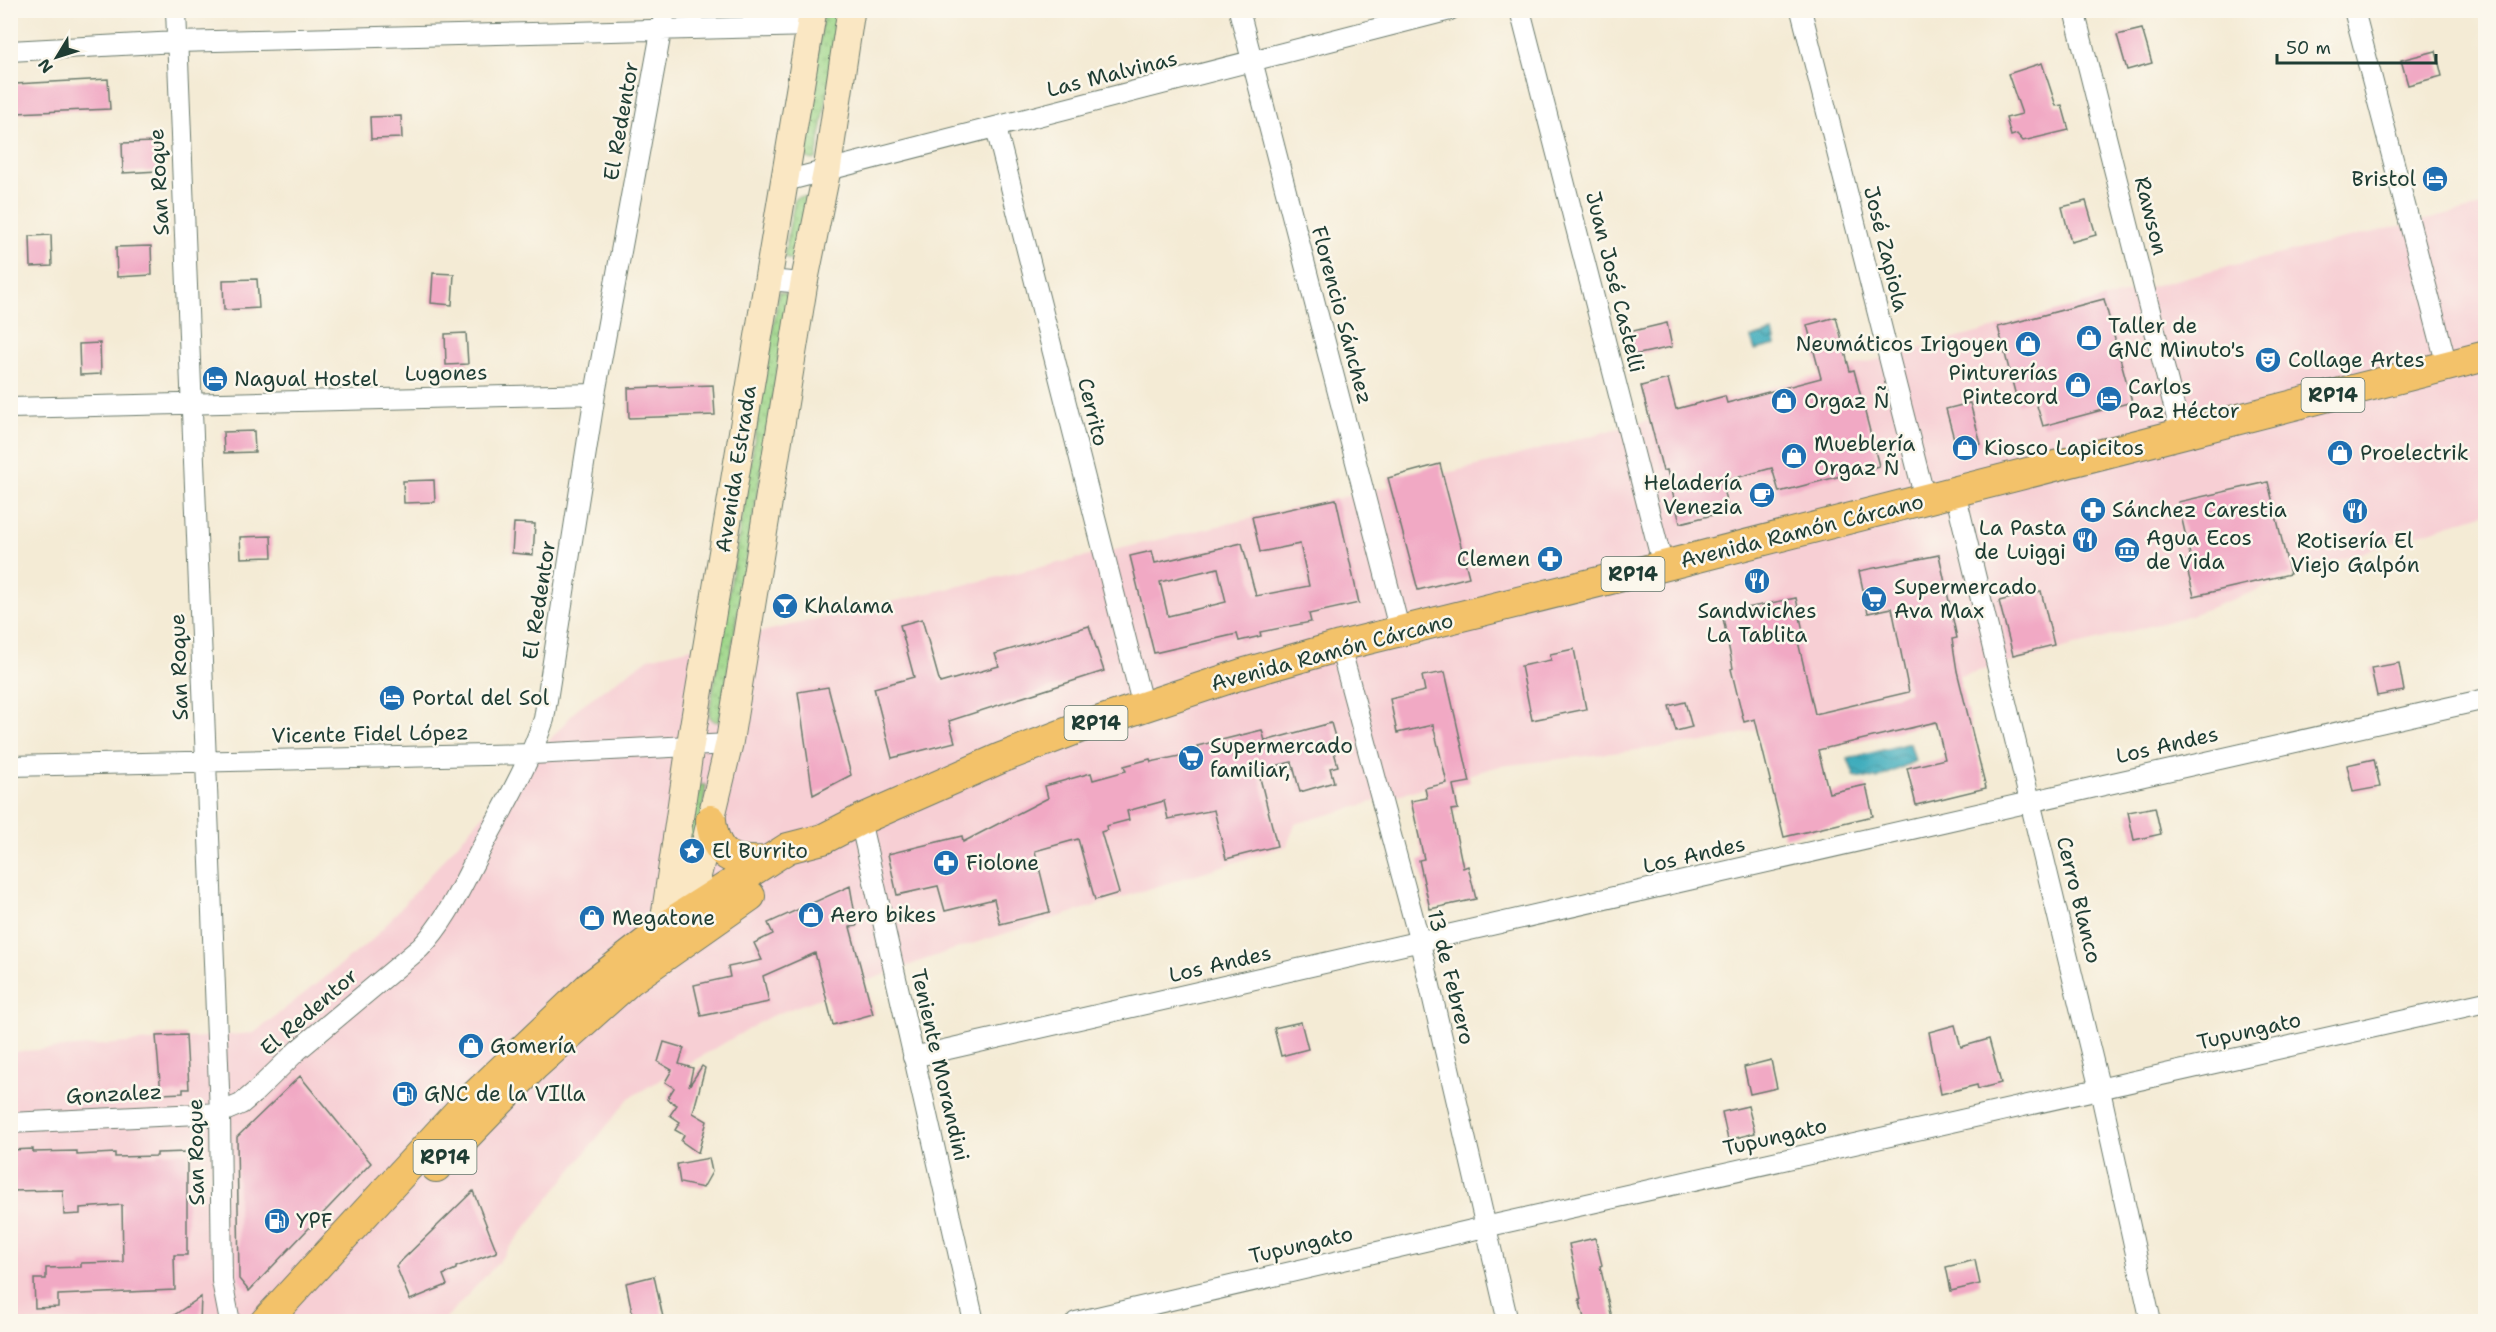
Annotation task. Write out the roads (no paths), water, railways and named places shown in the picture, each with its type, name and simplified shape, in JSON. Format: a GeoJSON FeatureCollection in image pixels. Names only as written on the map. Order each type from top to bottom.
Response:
{"type":"FeatureCollection","features":[{"type":"Feature","properties":{"kind":"main road","name":"Avenida Estrada"},"geometry":{"type":"LineString","coordinates":[[689,910],[729,744],[804,283],[827,170],[851,10]]}},
{"type":"Feature","properties":{"kind":"main road","name":"Avenida Estrada"},"geometry":{"type":"LineString","coordinates":[[663,929],[690,747],[812,18]]}},
{"type":"Feature","properties":{"kind":"main road","name":"Avenida Ramón Cárcano"},"geometry":{"type":"LineString","coordinates":[[265,1322],[490,1080],[589,987],[689,910],[788,848],[823,839],[860,820],[1001,758],[1242,674],[1340,646],[2486,356]]}},
{"type":"Feature","properties":{"kind":"main road"},"geometry":{"type":"LineString","coordinates":[[711,820],[714,840],[731,858],[738,861],[766,861]]}},
{"type":"Feature","properties":{"kind":"main road","name":"Avenida Ramón Cárcano"},"geometry":{"type":"LineString","coordinates":[[291,1322],[505,1095],[606,1000],[661,957],[798,865],[823,839]]}},
{"type":"Feature","properties":{"kind":"main road"},"geometry":{"type":"LineString","coordinates":[[606,1000],[624,973],[680,930],[689,910]]}},
{"type":"Feature","properties":{"kind":"street","name":"San Roque"},"geometry":{"type":"LineString","coordinates":[[176,10],[220,1113],[222,1281],[230,1322]]}},
{"type":"Feature","properties":{"kind":"street","name":"El Redentor"},"geometry":{"type":"LineString","coordinates":[[220,1113],[241,1104],[298,1050],[433,935],[532,754],[544,719],[596,394],[665,10]]}},
{"type":"Feature","properties":{"kind":"street","name":"Florencio Sánchez"},"geometry":{"type":"LineString","coordinates":[[1239,10],[1400,632]]}},
{"type":"Feature","properties":{"kind":"street","name":"Las Malvinas"},"geometry":{"type":"LineString","coordinates":[[784,180],[996,128],[1450,10]]}},
{"type":"Feature","properties":{"kind":"street","name":"Juan José Castelli"},"geometry":{"type":"LineString","coordinates":[[1520,10],[1663,566]]}},
{"type":"Feature","properties":{"kind":"street","name":"José Zapiola"},"geometry":{"type":"LineString","coordinates":[[1801,10],[1925,499]]}},
{"type":"Feature","properties":{"kind":"street","name":"Rawson"},"geometry":{"type":"LineString","coordinates":[[2074,10],[2181,434]]}},
{"type":"Feature","properties":{"kind":"street"},"geometry":{"type":"LineString","coordinates":[[2354,10],[2447,366]]}},
{"type":"Feature","properties":{"kind":"street"},"geometry":{"type":"LineString","coordinates":[[10,51],[177,42],[662,32],[812,18]]}},
{"type":"Feature","properties":{"kind":"street","name":"Cerrito"},"geometry":{"type":"LineString","coordinates":[[996,128],[1143,707]]}},
{"type":"Feature","properties":{"kind":"street"},"geometry":{"type":"LineString","coordinates":[[767,280],[804,283]]}},
{"type":"Feature","properties":{"kind":"street","name":"Lugones"},"geometry":{"type":"LineString","coordinates":[[10,408],[596,394]]}},
{"type":"Feature","properties":{"kind":"street","name":"Cerro Blanco"},"geometry":{"type":"LineString","coordinates":[[1955,492],[2100,1090],[2151,1322]]}},
{"type":"Feature","properties":{"kind":"street","name":"13 de Febrero"},"geometry":{"type":"LineString","coordinates":[[1340,646],[1420,944],[1508,1322]]}},
{"type":"Feature","properties":{"kind":"street","name":"Los Andes"},"geometry":{"type":"LineString","coordinates":[[913,1057],[1420,944],[2030,801],[2486,699]]}},
{"type":"Feature","properties":{"kind":"street","name":"Vicente Fidel López"},"geometry":{"type":"LineString","coordinates":[[10,766],[532,754],[729,744]]}},
{"type":"Feature","properties":{"kind":"street","name":"Teniente Morandini"},"geometry":{"type":"LineString","coordinates":[[860,820],[974,1322]]}},
{"type":"Feature","properties":{"kind":"street","name":"Tupungato"},"geometry":{"type":"LineString","coordinates":[[1076,1322],[1485,1227],[2486,1002]]}},
{"type":"Feature","properties":{"kind":"street","name":"Gonzalez"},"geometry":{"type":"LineString","coordinates":[[10,1123],[220,1113]]}},
{"type":"Feature","properties":{"kind":"water"},"geometry":{"type":"Polygon","coordinates":[[[1773,332],[1776,345],[1755,350],[1751,338],[1773,332]]]}},
{"type":"Feature","properties":{"kind":"water"},"geometry":{"type":"Polygon","coordinates":[[[1910,743],[1915,761],[1877,779],[1855,777],[1848,759],[1910,743]]]}},
{"type":"Feature","properties":{"kind":"place","name":"Bristol"},"geometry":{"type":"Point","coordinates":[2435,179]}},
{"type":"Feature","properties":{"kind":"place","name":"Taller de GNC Minuto's"},"geometry":{"type":"Point","coordinates":[2089,338]}},
{"type":"Feature","properties":{"kind":"place","name":"Neumáticos Irigoyen"},"geometry":{"type":"Point","coordinates":[2028,344]}},
{"type":"Feature","properties":{"kind":"place","name":"Collage Artes"},"geometry":{"type":"Point","coordinates":[2268,360]}},
{"type":"Feature","properties":{"kind":"place","name":"Nagual Hostel"},"geometry":{"type":"Point","coordinates":[215,379]}},
{"type":"Feature","properties":{"kind":"place","name":"Pinturerías Pintecord"},"geometry":{"type":"Point","coordinates":[2078,385]}},
{"type":"Feature","properties":{"kind":"place","name":"Carlos Paz Héctor"},"geometry":{"type":"Point","coordinates":[2109,399]}},
{"type":"Feature","properties":{"kind":"place","name":"Orgaz Ñ"},"geometry":{"type":"Point","coordinates":[1784,401]}},
{"type":"Feature","properties":{"kind":"place","name":"Kiosco Lapicitos"},"geometry":{"type":"Point","coordinates":[1965,448]}},
{"type":"Feature","properties":{"kind":"place","name":"Proelectrik"},"geometry":{"type":"Point","coordinates":[2340,453]}},
{"type":"Feature","properties":{"kind":"place","name":"Mueblería Orgaz Ñ"},"geometry":{"type":"Point","coordinates":[1794,456]}},
{"type":"Feature","properties":{"kind":"place","name":"Heladería Venezia"},"geometry":{"type":"Point","coordinates":[1762,495]}},
{"type":"Feature","properties":{"kind":"place","name":"Sánchez Carestia"},"geometry":{"type":"Point","coordinates":[2093,510]}},
{"type":"Feature","properties":{"kind":"place","name":"Rotisería El Viejo Galpón"},"geometry":{"type":"Point","coordinates":[2355,511]}},
{"type":"Feature","properties":{"kind":"place","name":"La Pasta de Luiggi"},"geometry":{"type":"Point","coordinates":[2085,540]}},
{"type":"Feature","properties":{"kind":"place","name":"Agua Ecos de Vida"},"geometry":{"type":"Point","coordinates":[2127,550]}},
{"type":"Feature","properties":{"kind":"place","name":"Clemen"},"geometry":{"type":"Point","coordinates":[1550,559]}},
{"type":"Feature","properties":{"kind":"place","name":"Sandwiches La Tablita"},"geometry":{"type":"Point","coordinates":[1757,581]}},
{"type":"Feature","properties":{"kind":"place","name":"Supermercado Ava Max"},"geometry":{"type":"Point","coordinates":[1874,599]}},
{"type":"Feature","properties":{"kind":"place","name":"Khalama"},"geometry":{"type":"Point","coordinates":[785,606]}},
{"type":"Feature","properties":{"kind":"place","name":"Portal del Sol"},"geometry":{"type":"Point","coordinates":[392,698]}},
{"type":"Feature","properties":{"kind":"place","name":"Supermercado familiar,"},"geometry":{"type":"Point","coordinates":[1191,758]}},
{"type":"Feature","properties":{"kind":"place","name":"El Burrito"},"geometry":{"type":"Point","coordinates":[692,851]}},
{"type":"Feature","properties":{"kind":"place","name":"Fiolone"},"geometry":{"type":"Point","coordinates":[946,863]}},
{"type":"Feature","properties":{"kind":"place","name":"Aero bikes"},"geometry":{"type":"Point","coordinates":[811,915]}},
{"type":"Feature","properties":{"kind":"place","name":"Megatone"},"geometry":{"type":"Point","coordinates":[592,918]}},
{"type":"Feature","properties":{"kind":"place","name":"Gomería"},"geometry":{"type":"Point","coordinates":[471,1046]}},
{"type":"Feature","properties":{"kind":"place","name":"GNC de la VIlla"},"geometry":{"type":"Point","coordinates":[405,1094]}},
{"type":"Feature","properties":{"kind":"place","name":"YPF"},"geometry":{"type":"Point","coordinates":[277,1221]}}]}
